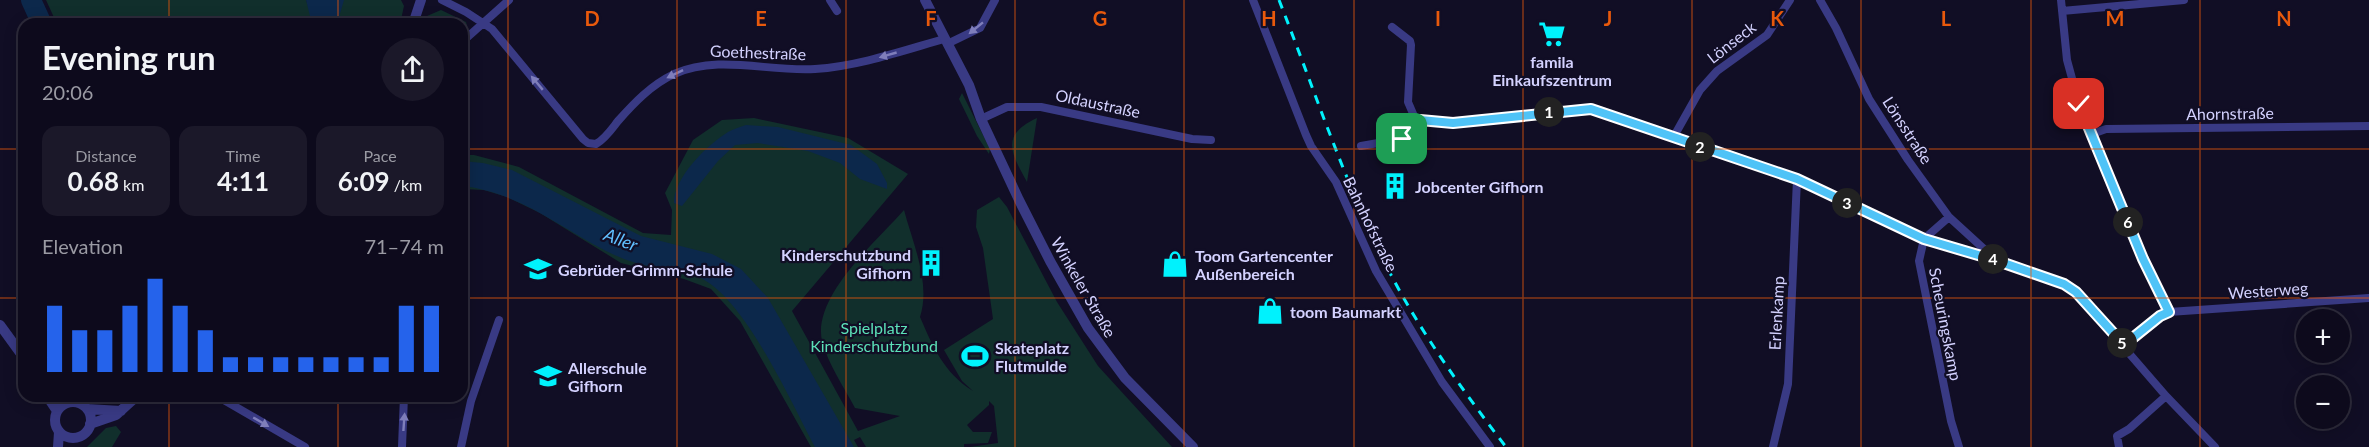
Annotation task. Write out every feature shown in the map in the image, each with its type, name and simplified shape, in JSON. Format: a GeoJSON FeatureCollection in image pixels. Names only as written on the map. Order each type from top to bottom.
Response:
{"type":"FeatureCollection","features":[{"type":"Feature","properties":{"kind":"street"},"geometry":{"type":"LineString","coordinates":[[415,18],[421,0]]}},
{"type":"Feature","properties":{"kind":"street","name":"Goethestraße"},"geometry":{"type":"LineString","coordinates":[[442,0],[484,22],[583,139],[588,143],[596,144],[603,140],[630,107],[648,90],[685,69],[717,64],[824,68],[854,64],[945,41]]}},
{"type":"Feature","properties":{"kind":"street"},"geometry":{"type":"LineString","coordinates":[[468,37],[509,0]]}},
{"type":"Feature","properties":{"kind":"street"},"geometry":{"type":"LineString","coordinates":[[830,0],[837,11]]}},
{"type":"Feature","properties":{"kind":"street"},"geometry":{"type":"LineString","coordinates":[[925,0],[969,85],[981,119]]}},
{"type":"Feature","properties":{"kind":"street"},"geometry":{"type":"LineString","coordinates":[[945,41],[980,28],[995,0]]}},
{"type":"Feature","properties":{"kind":"street","name":"Bahnhofstraße"},"geometry":{"type":"LineString","coordinates":[[1253,0],[1308,141],[1336,182],[1376,271],[1442,382],[1490,447]]}},
{"type":"Feature","properties":{"kind":"street","name":"Lönseck"},"geometry":{"type":"LineString","coordinates":[[1673,138],[1700,90],[1717,71],[1767,35],[1790,0]]}},
{"type":"Feature","properties":{"kind":"street","name":"Lönsstraße"},"geometry":{"type":"LineString","coordinates":[[1820,0],[1836,28],[1869,99],[1949,217],[1995,260]]}},
{"type":"Feature","properties":{"kind":"street"},"geometry":{"type":"LineString","coordinates":[[2061,0],[2071,82],[2143,259],[2169,312],[2160,316],[2124,345]]}},
{"type":"Feature","properties":{"kind":"street"},"geometry":{"type":"LineString","coordinates":[[2062,11],[2184,0]]}},
{"type":"Feature","properties":{"kind":"street"},"geometry":{"type":"LineString","coordinates":[[1392,27],[1410,41],[1408,102],[1414,116],[1420,120],[1453,123],[1591,109],[1797,179],[1924,239],[1995,260],[2071,288],[2124,345],[2166,396],[2215,447]]}},
{"type":"Feature","properties":{"kind":"street","name":"Oldaustraße"},"geometry":{"type":"LineString","coordinates":[[981,119],[1008,107],[1041,107],[1192,139],[1211,140]]}},
{"type":"Feature","properties":{"kind":"street","name":"Winkeler Straße"},"geometry":{"type":"LineString","coordinates":[[981,119],[1050,261],[1088,328],[1131,384],[1193,447]]}},
{"type":"Feature","properties":{"kind":"street"},"geometry":{"type":"LineString","coordinates":[[1361,146],[1407,138],[1420,120]]}},
{"type":"Feature","properties":{"kind":"street","name":"Ahornstraße"},"geometry":{"type":"LineString","coordinates":[[2092,134],[2106,129],[2369,126]]}},
{"type":"Feature","properties":{"kind":"street","name":"Erlenkamp"},"geometry":{"type":"LineString","coordinates":[[1773,447],[1788,384],[1797,179]]}},
{"type":"Feature","properties":{"kind":"street"},"geometry":{"type":"LineString","coordinates":[[1924,239],[1949,217]]}},
{"type":"Feature","properties":{"kind":"street","name":"Scheuringskamp"},"geometry":{"type":"LineString","coordinates":[[1924,239],[1918,261],[1951,421],[1959,447]]}},
{"type":"Feature","properties":{"kind":"street","name":"Westerweg"},"geometry":{"type":"LineString","coordinates":[[2169,312],[2369,298]]}},
{"type":"Feature","properties":{"kind":"street"},"geometry":{"type":"LineString","coordinates":[[461,447],[471,401],[499,320]]}},
{"type":"Feature","properties":{"kind":"street"},"geometry":{"type":"LineString","coordinates":[[0,325],[18,350]]}},
{"type":"Feature","properties":{"kind":"street"},"geometry":{"type":"LineString","coordinates":[[2119,447],[2117,436],[2166,396]]}},
{"type":"Feature","properties":{"kind":"street"},"geometry":{"type":"LineString","coordinates":[[51,402],[57,411]]}},
{"type":"Feature","properties":{"kind":"street"},"geometry":{"type":"LineString","coordinates":[[58,447],[59,432],[54,420],[64,402]]}},
{"type":"Feature","properties":{"kind":"street"},"geometry":{"type":"LineString","coordinates":[[75,402],[87,409],[121,411]]}},
{"type":"Feature","properties":{"kind":"street"},"geometry":{"type":"LineString","coordinates":[[90,424],[109,418],[131,402]]}},
{"type":"Feature","properties":{"kind":"street"},"geometry":{"type":"LineString","coordinates":[[227,402],[305,447]]}},
{"type":"Feature","properties":{"kind":"street"},"geometry":{"type":"LineString","coordinates":[[402,447],[404,402]]}},
{"type":"Feature","properties":{"kind":"street"},"geometry":{"type":"LineString","coordinates":[[59,432],[71,443],[84,435],[90,424],[87,409]]}},
{"type":"Feature","properties":{"kind":"green space"},"geometry":{"type":"Polygon","coordinates":[[[46,0],[306,0],[309,9],[319,0],[401,0],[404,6],[401,18],[54,18],[46,0]]]}},
{"type":"Feature","properties":{"kind":"green space"},"geometry":{"type":"Polygon","coordinates":[[[441,10],[458,18],[426,18],[441,10]]]}},
{"type":"Feature","properties":{"kind":"green space"},"geometry":{"type":"Polygon","coordinates":[[[962,93],[990,149],[989,154],[977,136],[959,99],[962,93]]]}},
{"type":"Feature","properties":{"kind":"green space","name":"Spielplatz Kinderschutzbund"},"geometry":{"type":"Polygon","coordinates":[[[754,118],[848,138],[908,174],[792,311],[858,431],[900,416],[855,408],[832,367],[822,341],[822,324],[827,306],[836,288],[849,270],[904,210],[922,277],[923,304],[920,317],[947,368],[973,391],[962,381],[944,350],[993,319],[983,248],[976,227],[977,210],[999,197],[1007,207],[1057,302],[1098,366],[1172,447],[970,447],[998,443],[994,406],[989,401],[989,405],[967,425],[973,432],[992,432],[988,443],[964,444],[964,447],[866,447],[860,437],[854,440],[858,447],[811,447],[740,321],[711,289],[684,279],[621,263],[540,213],[507,197],[484,190],[468,189],[468,155],[474,155],[519,167],[643,233],[671,235],[672,210],[665,193],[693,140],[722,120],[754,118]]]}},
{"type":"Feature","properties":{"kind":"green space"},"geometry":{"type":"Polygon","coordinates":[[[1037,118],[1027,182],[1013,153],[1013,138],[1025,124],[1037,118]]]}},
{"type":"Feature","properties":{"kind":"green space"},"geometry":{"type":"Polygon","coordinates":[[[116,426],[121,432],[112,447],[87,447],[106,428],[116,426]]]}},
{"type":"Feature","properties":{"kind":"water"},"geometry":{"type":"Polygon","coordinates":[[[306,0],[344,0],[339,18],[310,18],[306,0]]]}},
{"type":"Feature","properties":{"kind":"water"},"geometry":{"type":"Polygon","coordinates":[[[746,125],[778,127],[851,145],[877,164],[887,183],[887,189],[860,179],[840,163],[808,151],[758,143],[735,145],[718,161],[682,206],[674,203],[679,183],[702,153],[728,132],[746,125]]]}},
{"type":"Feature","properties":{"kind":"water","name":"Aller"},"geometry":{"type":"Polygon","coordinates":[[[468,162],[512,170],[641,236],[712,254],[741,269],[768,298],[854,447],[815,447],[765,352],[749,327],[715,287],[698,277],[621,258],[537,211],[482,189],[468,187],[468,162]]]}},
{"type":"Feature","properties":{"kind":"waterway"},"geometry":{"type":"LineString","coordinates":[[31,0],[39,18]]}},
{"type":"Feature","properties":{"kind":"railway"},"geometry":{"type":"LineString","coordinates":[[1279,0],[1352,191],[1393,279],[1438,353],[1506,447]]}},
{"type":"Feature","properties":{"kind":"place","name":"famila Einkaufszentrum"},"geometry":{"type":"Point","coordinates":[1552,34]}},
{"type":"Feature","properties":{"kind":"place","name":"Jobcenter Gifhorn"},"geometry":{"type":"Point","coordinates":[1395,186]}},
{"type":"Feature","properties":{"kind":"place","name":"Kinderschutzbund Gifhorn"},"geometry":{"type":"Point","coordinates":[931,263]}},
{"type":"Feature","properties":{"kind":"place","name":"Toom Gartencenter Außenbereich"},"geometry":{"type":"Point","coordinates":[1175,264]}},
{"type":"Feature","properties":{"kind":"place","name":"Gebrüder-Grimm-Schule"},"geometry":{"type":"Point","coordinates":[538,269]}},
{"type":"Feature","properties":{"kind":"place","name":"toom Baumarkt"},"geometry":{"type":"Point","coordinates":[1270,311]}},
{"type":"Feature","properties":{"kind":"place","name":"Skateplatz Flutmulde"},"geometry":{"type":"Point","coordinates":[975,356]}},
{"type":"Feature","properties":{"kind":"place","name":"Allerschule Gifhorn"},"geometry":{"type":"Point","coordinates":[548,376]}},
{"type":"Feature","properties":{"kind":"route"},"geometry":{"type":"LineString","coordinates":[[1402,139],[1407,138],[1416,129],[1420,120],[1453,123],[1591,109],[1797,179],[1924,239],[2064,284],[2076,292],[2124,345],[2160,316],[2169,312],[2143,259],[2079,104]]}}]}
